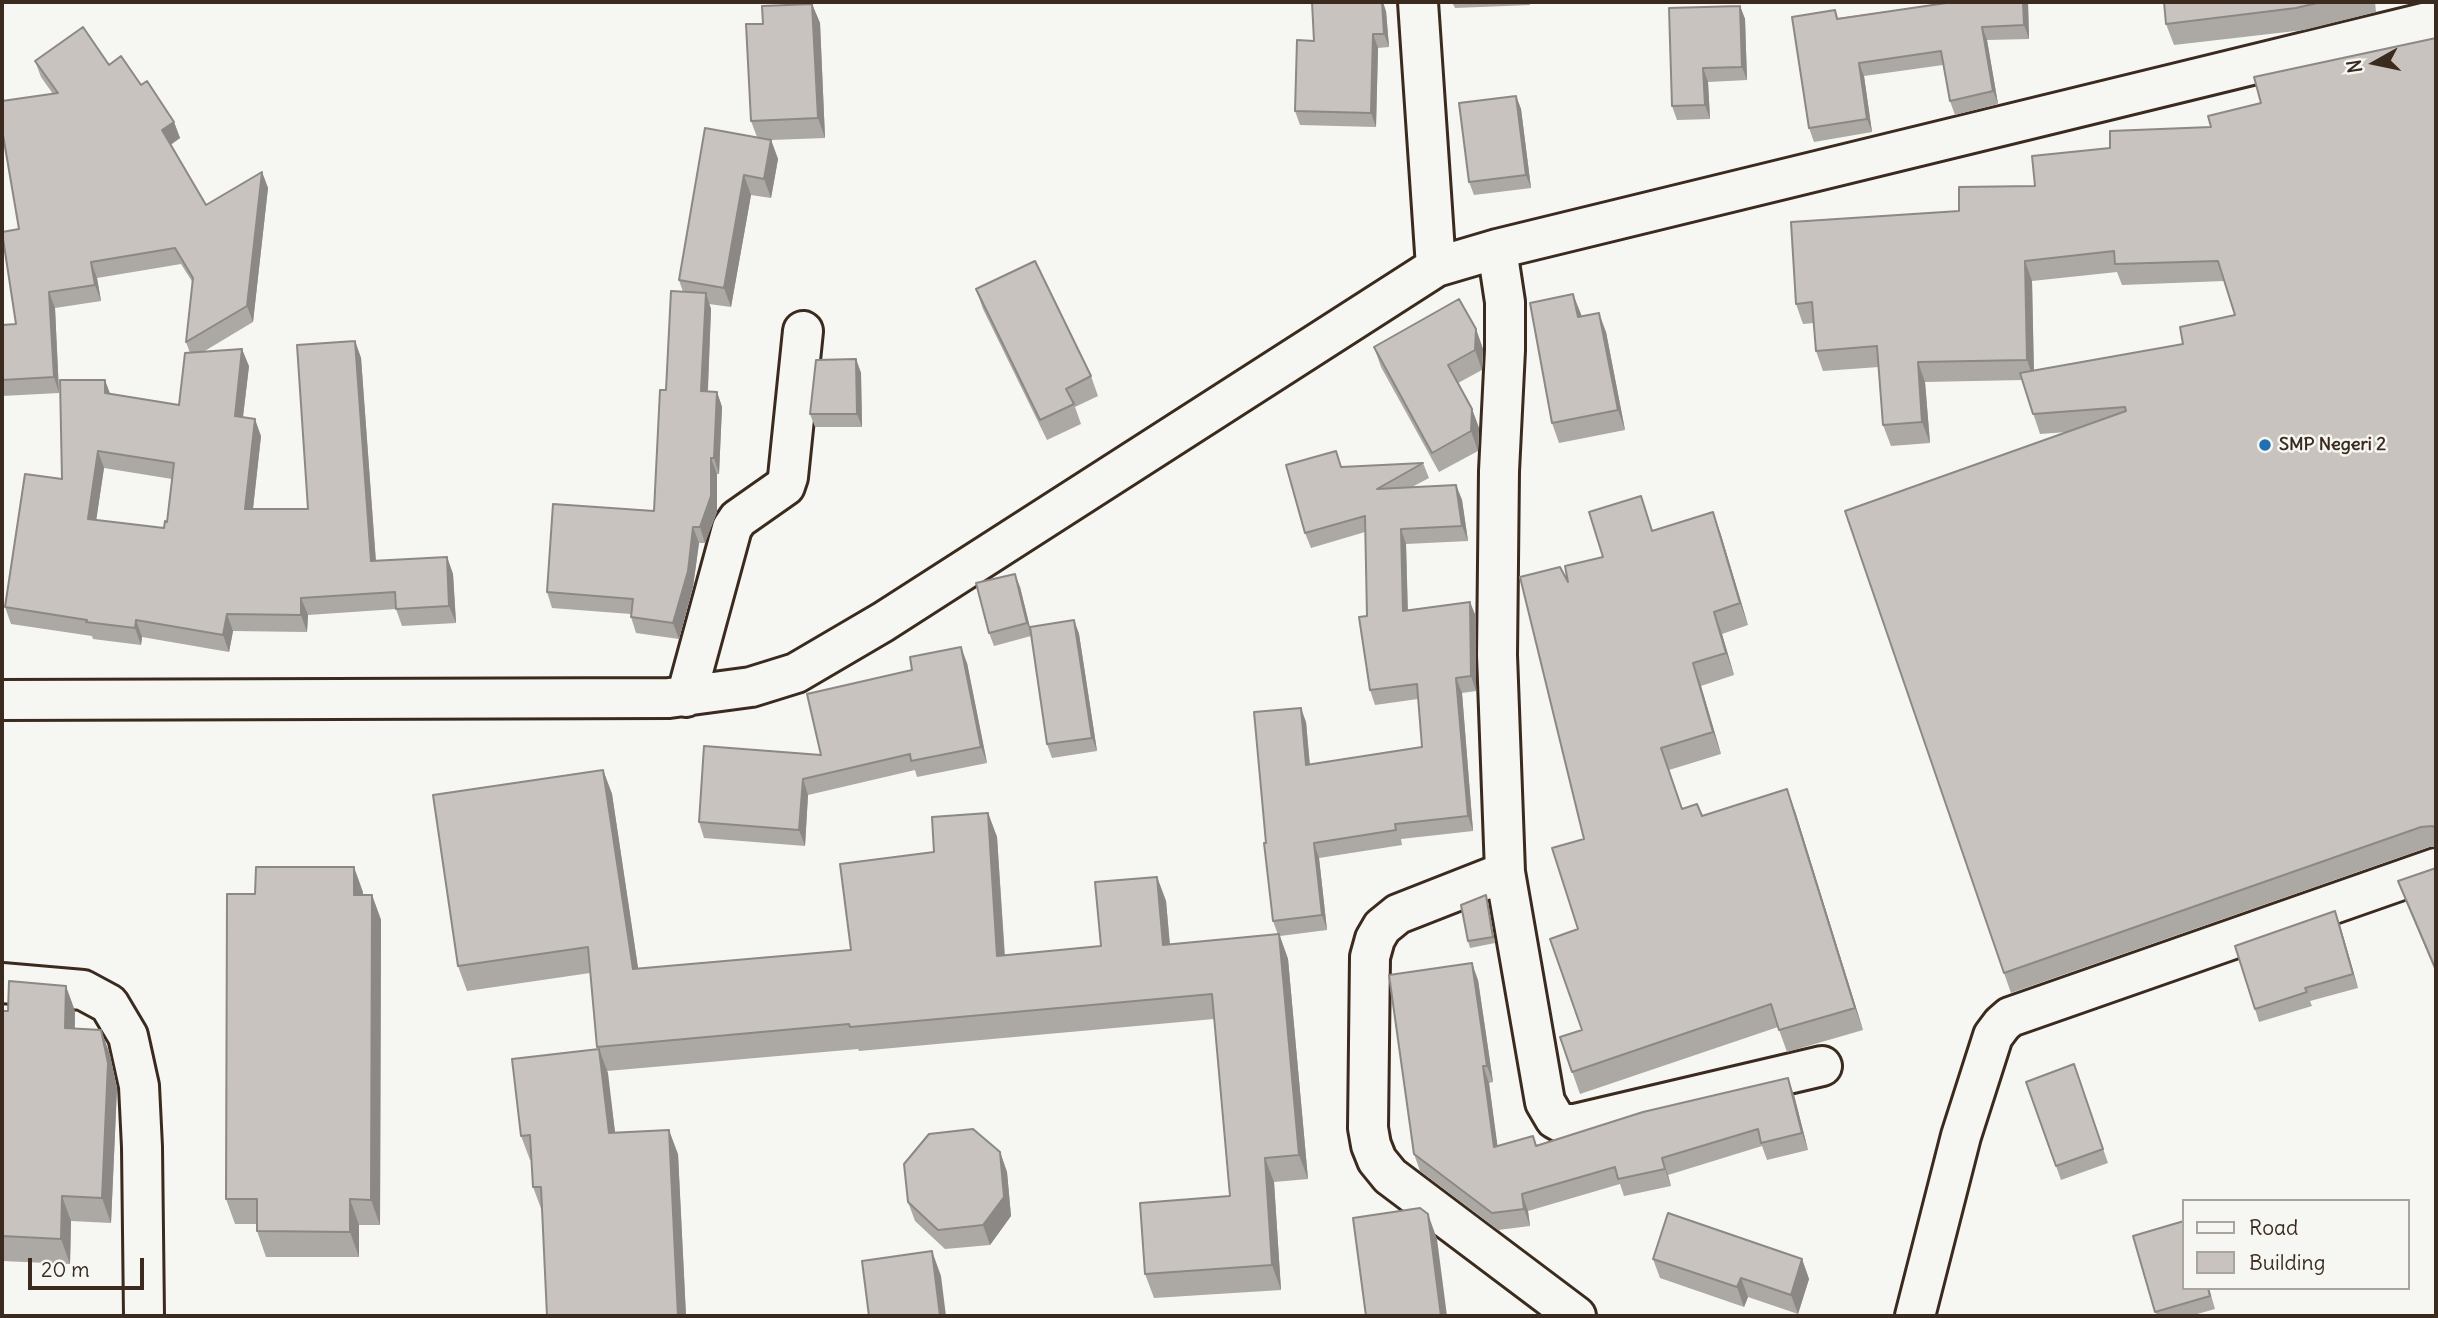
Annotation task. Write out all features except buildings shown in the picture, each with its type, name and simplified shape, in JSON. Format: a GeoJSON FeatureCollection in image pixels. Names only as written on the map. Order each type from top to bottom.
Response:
{"type":"FeatureCollection","features":[{"type":"Feature","properties":{"kind":"street"},"geometry":{"type":"LineString","coordinates":[[1418,2],[1436,267]]}},
{"type":"Feature","properties":{"kind":"street"},"geometry":{"type":"LineString","coordinates":[[2,699],[686,697],[751,687],[796,673],[883,622],[1436,267],[1497,249],[2436,20]]}},
{"type":"Feature","properties":{"kind":"street"},"geometry":{"type":"LineString","coordinates":[[1497,249],[1504,302],[1505,338],[1499,471],[1497,655],[1505,872],[1545,1102],[1555,1119],[1564,1124],[1576,1124],[1822,1066]]}},
{"type":"Feature","properties":{"kind":"street"},"geometry":{"type":"LineString","coordinates":[[686,697],[733,528],[738,519],[785,486],[788,477],[803,331]]}},
{"type":"Feature","properties":{"kind":"street"},"geometry":{"type":"LineString","coordinates":[[1915,1316],[1961,1136],[1993,1036],[2010,1017],[2436,868]]}},
{"type":"Feature","properties":{"kind":"street"},"geometry":{"type":"LineString","coordinates":[[1505,872],[1398,914],[1382,927],[1375,939],[1370,957],[1368,1128],[1377,1160],[1390,1175],[1576,1316]]}},
{"type":"Feature","properties":{"kind":"street"},"geometry":{"type":"LineString","coordinates":[[2,983],[83,990],[109,1004],[128,1036],[139,1086],[144,1316]]}},
{"type":"Feature","properties":{"kind":"place","name":"SMP Negeri 2"},"geometry":{"type":"Point","coordinates":[2265,445]}}]}
